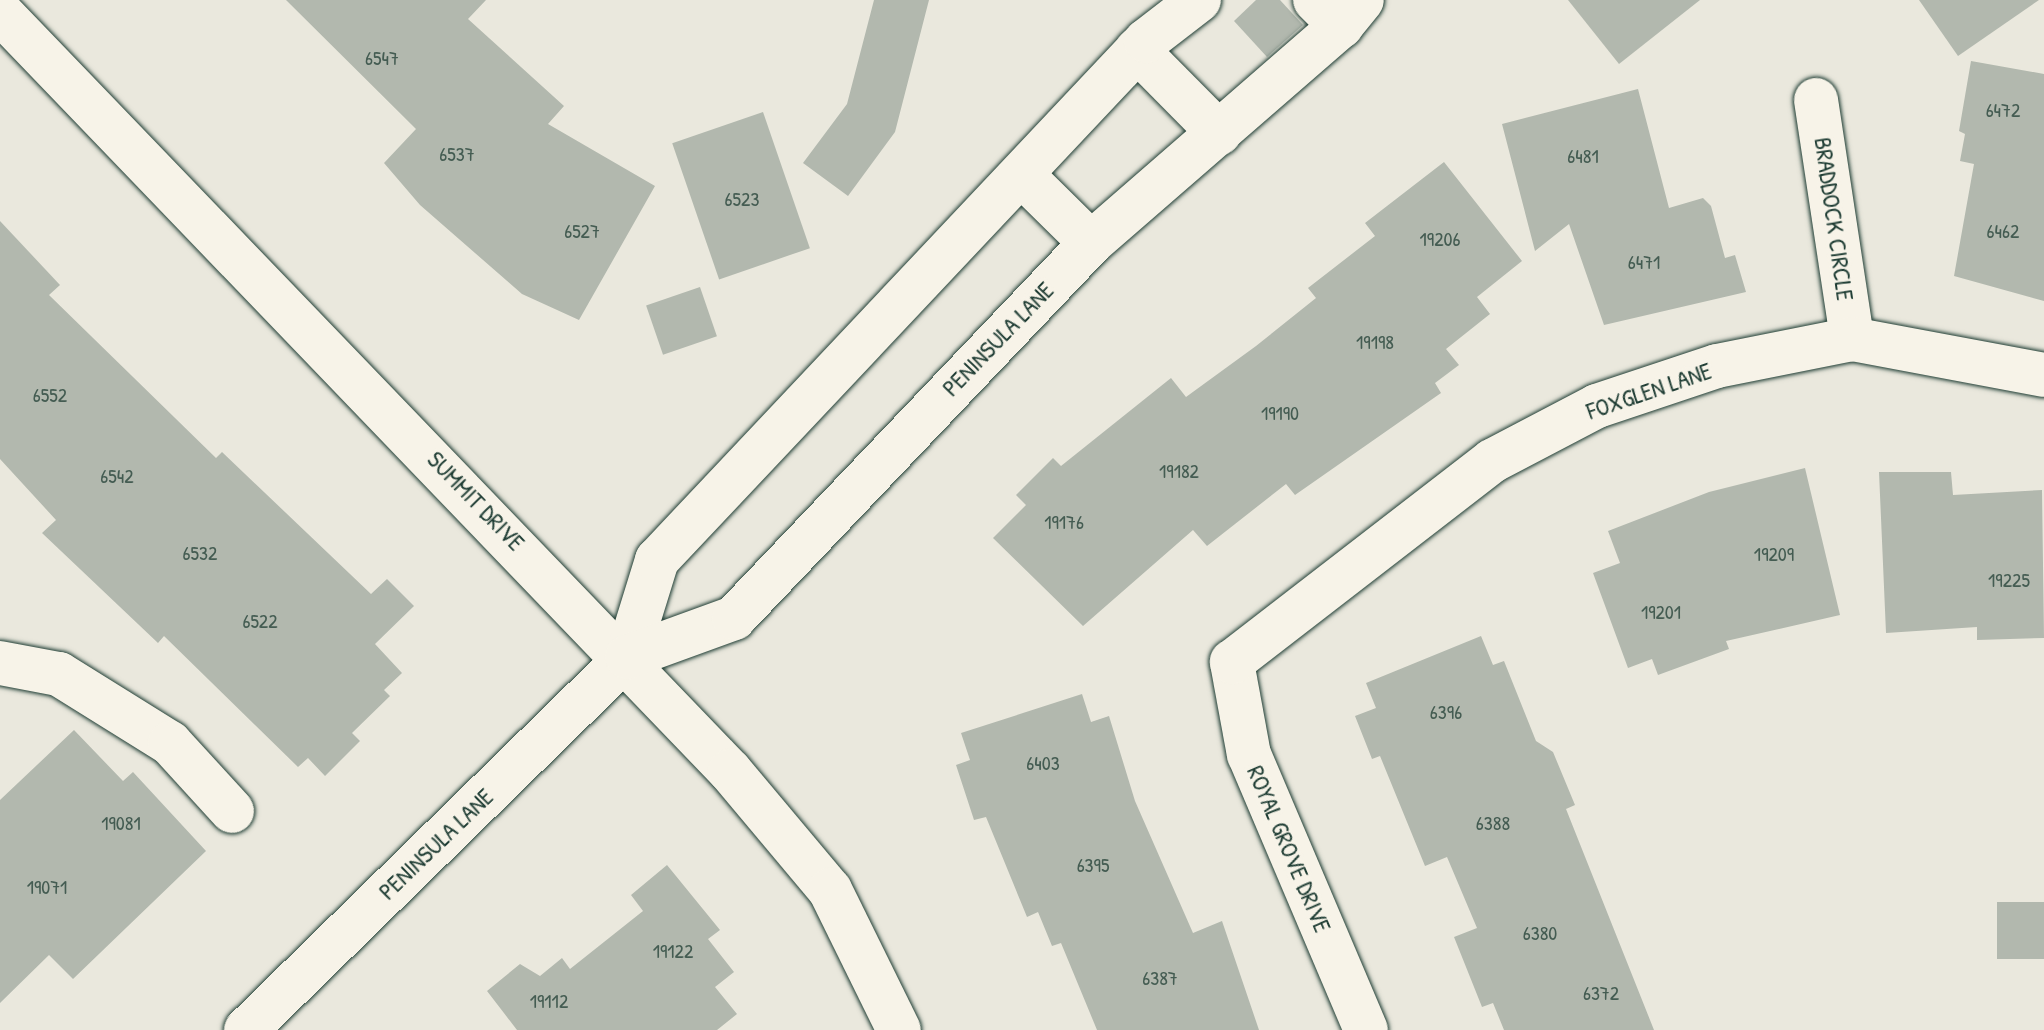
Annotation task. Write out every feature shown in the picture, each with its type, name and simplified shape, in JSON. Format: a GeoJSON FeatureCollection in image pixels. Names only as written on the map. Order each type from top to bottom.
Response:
{"type":"FeatureCollection","features":[{"type":"Feature","properties":{"kind":"street","name":"PENINSULA LANE"},"geometry":{"type":"LineString","coordinates":[[627,657],[657,560],[1137,50],[1199,0]]}},
{"type":"Feature","properties":{"kind":"street","name":"PENINSULA LANE"},"geometry":{"type":"LineString","coordinates":[[246,1030],[627,657],[734,618],[1091,243],[1219,133],[1339,9]]}},
{"type":"Feature","properties":{"kind":"street","name":"SUMMIT DRIVE"},"geometry":{"type":"LineString","coordinates":[[0,12],[627,657],[830,890],[899,1030]]}},
{"type":"Feature","properties":{"kind":"street"},"geometry":{"type":"LineString","coordinates":[[1137,50],[1219,133]]}},
{"type":"Feature","properties":{"kind":"street","name":"BRADDOCK CIRCLE"},"geometry":{"type":"LineString","coordinates":[[1816,100],[1852,339]]}},
{"type":"Feature","properties":{"kind":"street"},"geometry":{"type":"LineString","coordinates":[[1022,175],[1091,243]]}},
{"type":"Feature","properties":{"kind":"street","name":"FOXGLEN LANE"},"geometry":{"type":"LineString","coordinates":[[1232,662],[1492,461],[1597,406],[1717,366],[1852,339],[2044,375]]}},
{"type":"Feature","properties":{"kind":"street","name":"ROYAL GROVE DRIVE"},"geometry":{"type":"LineString","coordinates":[[1232,662],[1249,755],[1366,1030]]}},
{"type":"Feature","properties":{"kind":"street"},"geometry":{"type":"LineString","coordinates":[[0,663],[59,674],[170,743],[232,811]]}},
{"type":"Feature","properties":{"kind":"building"},"geometry":{"type":"Polygon","coordinates":[[[286,0],[486,0],[468,19],[564,106],[548,124],[655,186],[579,320],[522,294],[420,205],[384,163],[416,129],[286,0]]]}},
{"type":"Feature","properties":{"kind":"building"},"geometry":{"type":"Polygon","coordinates":[[[874,0],[929,0],[895,132],[848,196],[803,163],[847,104],[874,0]]]}},
{"type":"Feature","properties":{"kind":"building"},"geometry":{"type":"Polygon","coordinates":[[[1256,0],[1280,0],[1303,25],[1267,57],[1234,21],[1256,0]]]}},
{"type":"Feature","properties":{"kind":"building"},"geometry":{"type":"Polygon","coordinates":[[[1568,0],[1700,0],[1619,64],[1568,0]]]}},
{"type":"Feature","properties":{"kind":"building"},"geometry":{"type":"Polygon","coordinates":[[[1919,0],[2039,0],[1958,56],[1919,0]]]}},
{"type":"Feature","properties":{"kind":"building"},"geometry":{"type":"Polygon","coordinates":[[[1971,61],[2044,74],[2044,301],[1954,276],[1974,164],[1960,161],[1965,134],[1959,131],[1971,61]]]}},
{"type":"Feature","properties":{"kind":"building"},"geometry":{"type":"Polygon","coordinates":[[[1638,89],[1669,208],[1703,198],[1711,206],[1725,258],[1735,255],[1746,292],[1604,325],[1569,224],[1535,251],[1502,124],[1638,89]]]}},
{"type":"Feature","properties":{"kind":"building"},"geometry":{"type":"Polygon","coordinates":[[[763,112],[810,248],[719,279],[672,143],[763,112]]]}},
{"type":"Feature","properties":{"kind":"building"},"geometry":{"type":"Polygon","coordinates":[[[1444,162],[1522,261],[1477,297],[1490,314],[1446,349],[1459,365],[1435,383],[1441,393],[1295,495],[1286,484],[1207,546],[1193,530],[1083,626],[993,538],[1026,505],[1016,495],[1053,458],[1061,466],[1171,378],[1186,397],[1256,346],[1316,298],[1308,288],[1375,236],[1365,223],[1444,162]]]}},
{"type":"Feature","properties":{"kind":"building"},"geometry":{"type":"Polygon","coordinates":[[[0,221],[60,285],[49,295],[216,458],[222,452],[371,594],[387,579],[414,606],[375,644],[402,673],[384,690],[390,696],[352,733],[360,741],[325,776],[308,758],[298,767],[164,636],[158,643],[42,533],[56,520],[0,459],[0,221]]]}},
{"type":"Feature","properties":{"kind":"building"},"geometry":{"type":"Polygon","coordinates":[[[700,287],[717,336],[663,355],[646,306],[700,287]]]}},
{"type":"Feature","properties":{"kind":"building"},"geometry":{"type":"Polygon","coordinates":[[[1805,468],[1840,615],[1726,641],[1729,649],[1658,675],[1652,659],[1628,668],[1593,573],[1620,563],[1608,531],[1709,492],[1805,468]]]}},
{"type":"Feature","properties":{"kind":"building"},"geometry":{"type":"Polygon","coordinates":[[[1879,472],[1951,472],[1953,495],[2042,490],[2044,638],[1977,640],[1977,627],[1886,633],[1879,472]]]}},
{"type":"Feature","properties":{"kind":"building"},"geometry":{"type":"Polygon","coordinates":[[[1481,636],[1493,665],[1504,661],[1536,741],[1553,752],[1575,805],[1566,809],[1654,1030],[1504,1030],[1493,1003],[1482,1007],[1454,937],[1477,928],[1447,857],[1425,866],[1380,756],[1372,759],[1355,716],[1376,708],[1366,683],[1481,636]]]}},
{"type":"Feature","properties":{"kind":"building"},"geometry":{"type":"Polygon","coordinates":[[[1082,694],[1091,722],[1109,716],[1135,801],[1193,933],[1222,921],[1259,1030],[1097,1030],[1061,943],[1052,946],[1038,912],[1027,917],[986,817],[974,820],[956,765],[970,760],[961,733],[1082,694]]]}},
{"type":"Feature","properties":{"kind":"building"},"geometry":{"type":"Polygon","coordinates":[[[74,730],[123,781],[133,772],[206,851],[73,979],[49,955],[0,1003],[0,800],[74,730]]]}},
{"type":"Feature","properties":{"kind":"building"},"geometry":{"type":"Polygon","coordinates":[[[667,865],[720,930],[708,939],[734,972],[715,987],[737,1014],[717,1030],[517,1030],[487,991],[520,964],[540,976],[562,958],[570,969],[643,911],[631,895],[667,865]]]}},
{"type":"Feature","properties":{"kind":"building"},"geometry":{"type":"Polygon","coordinates":[[[1997,902],[2044,902],[2044,959],[1997,959],[1997,902]]]}}]}
